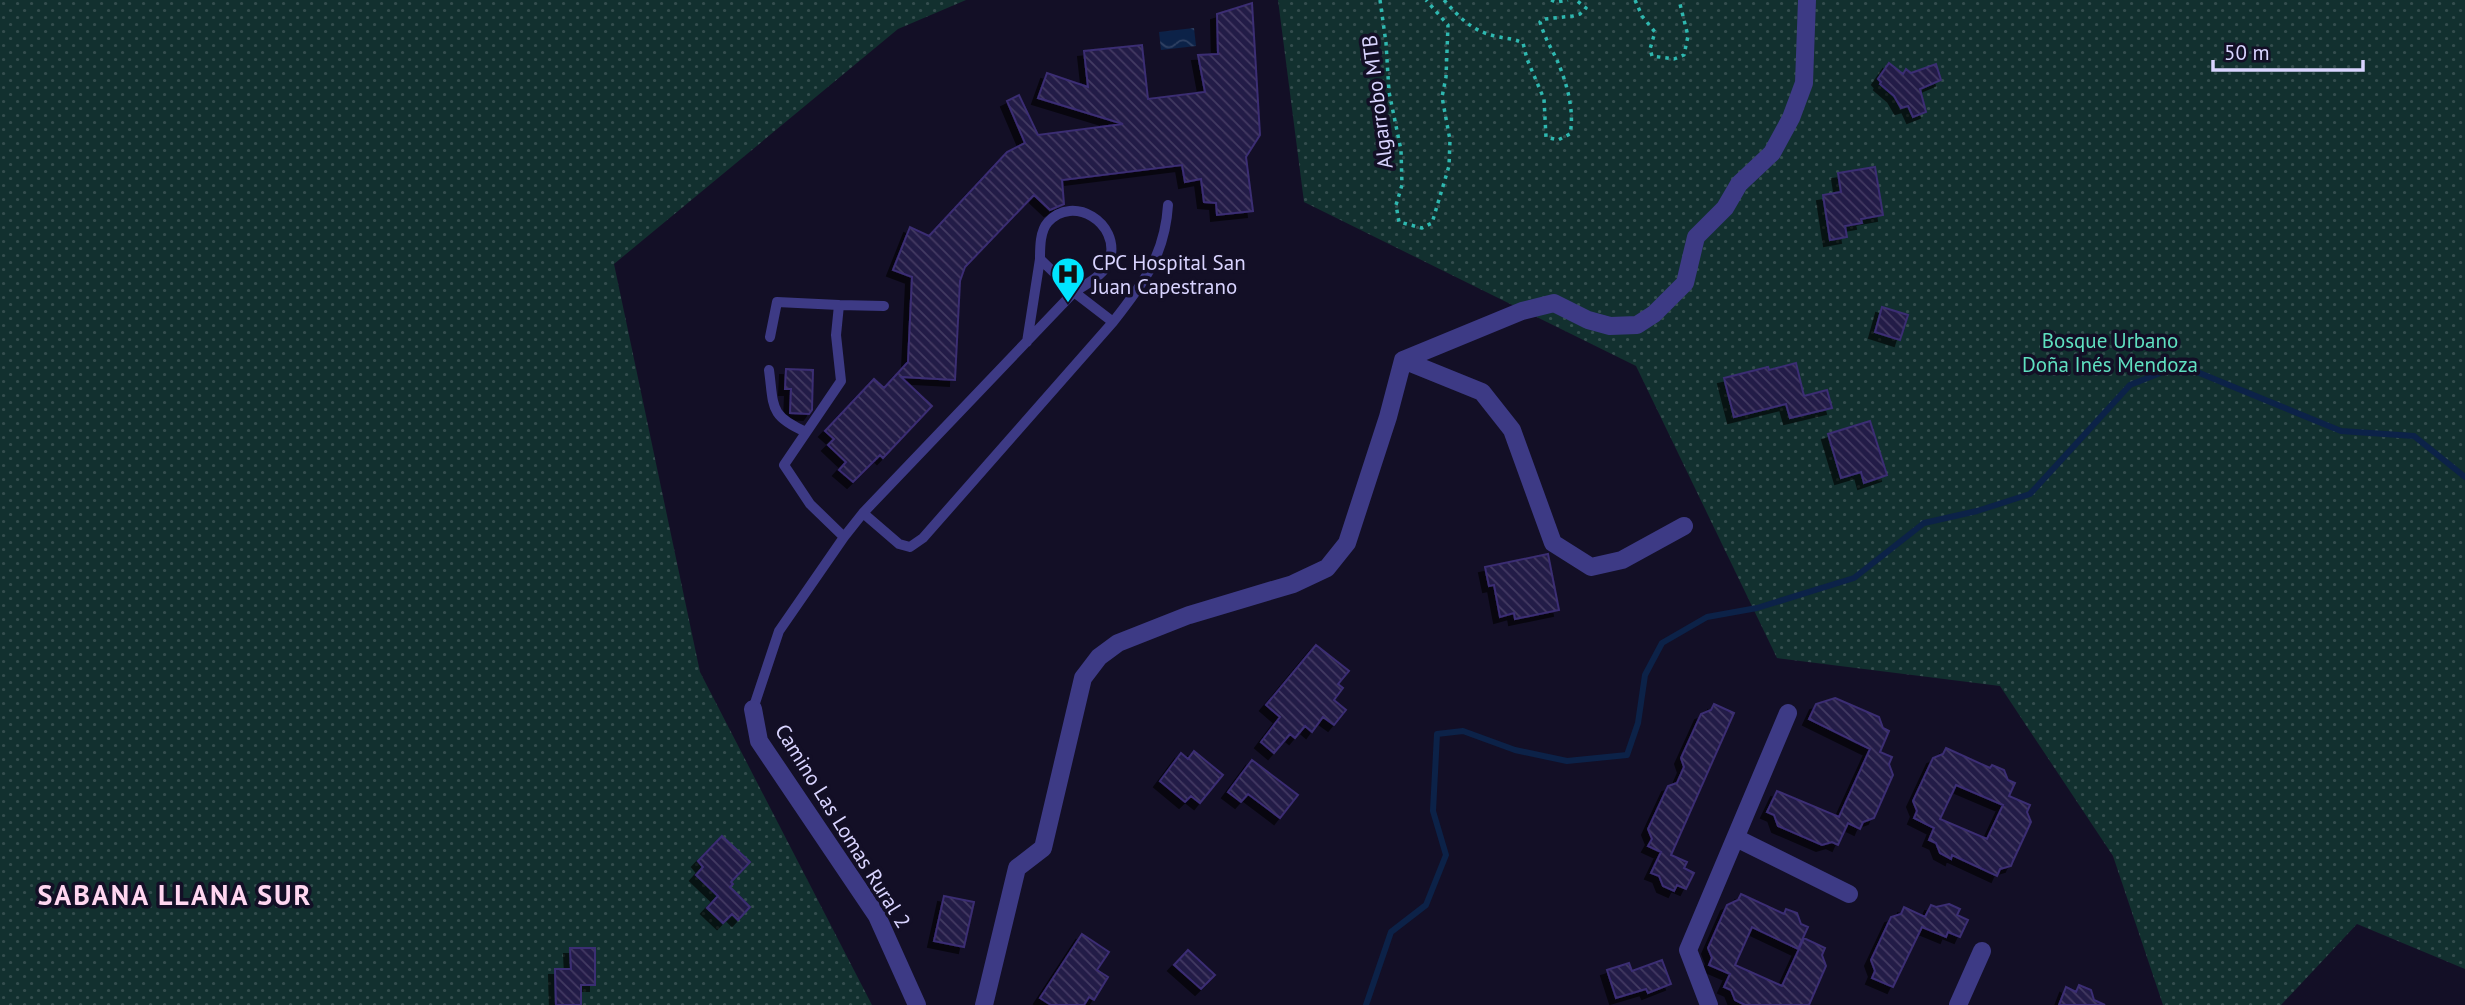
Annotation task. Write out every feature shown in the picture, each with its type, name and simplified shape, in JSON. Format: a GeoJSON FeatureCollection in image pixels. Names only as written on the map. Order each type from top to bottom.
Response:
{"type":"FeatureCollection","features":[{"type":"Feature","properties":{"kind":"street"},"geometry":{"type":"LineString","coordinates":[[1403,360],[1522,311],[1554,303],[1588,320],[1610,326],[1637,325],[1654,314],[1685,284],[1696,237],[1725,208],[1739,184],[1772,153],[1791,118],[1804,83],[1807,0]]}},
{"type":"Feature","properties":{"kind":"street"},"geometry":{"type":"LineString","coordinates":[[1403,360],[1482,392],[1512,430],[1553,543],[1591,567],[1622,560],[1684,526]]}},
{"type":"Feature","properties":{"kind":"street"},"geometry":{"type":"LineString","coordinates":[[985,1005],[1017,868],[1043,848],[1083,678],[1099,657],[1118,643],[1189,615],[1293,584],[1327,568],[1347,543],[1388,417],[1403,360]]}},
{"type":"Feature","properties":{"kind":"street","name":"Camino Las Lomas Rural 2"},"geometry":{"type":"LineString","coordinates":[[753,709],[759,741],[877,916],[917,1005]]}},
{"type":"Feature","properties":{"kind":"street"},"geometry":{"type":"LineString","coordinates":[[1709,1005],[1688,950],[1788,713]]}},
{"type":"Feature","properties":{"kind":"street"},"geometry":{"type":"LineString","coordinates":[[1736,838],[1849,894]]}},
{"type":"Feature","properties":{"kind":"street"},"geometry":{"type":"LineString","coordinates":[[1958,1005],[1982,951]]}},
{"type":"Feature","properties":{"kind":"lane"},"geometry":{"type":"LineString","coordinates":[[863,513],[899,544],[910,547],[923,538],[1143,284],[1167,230],[1168,205]]}},
{"type":"Feature","properties":{"kind":"lane"},"geometry":{"type":"LineString","coordinates":[[753,709],[779,631],[863,513],[1027,342],[1074,292],[1095,279],[1110,261],[1111,237],[1098,220],[1081,212],[1065,211],[1047,223],[1040,242],[1040,259],[1027,342]]}},
{"type":"Feature","properties":{"kind":"lane"},"geometry":{"type":"LineString","coordinates":[[1040,259],[1074,292],[1113,321]]}},
{"type":"Feature","properties":{"kind":"lane"},"geometry":{"type":"LineString","coordinates":[[770,337],[777,302],[884,306]]}},
{"type":"Feature","properties":{"kind":"lane"},"geometry":{"type":"LineString","coordinates":[[839,305],[836,335],[841,381],[784,465],[810,504],[844,537]]}},
{"type":"Feature","properties":{"kind":"lane"},"geometry":{"type":"LineString","coordinates":[[769,370],[774,410],[786,424],[806,432]]}},
{"type":"Feature","properties":{"kind":"path","name":"Algarrobo MTB"},"geometry":{"type":"LineString","coordinates":[[1380,0],[1387,43],[1389,92],[1401,150],[1402,185],[1396,205],[1399,222],[1422,228],[1432,223],[1449,166],[1450,140],[1442,97],[1446,77],[1448,25],[1426,0]]}},
{"type":"Feature","properties":{"kind":"path"},"geometry":{"type":"LineString","coordinates":[[1444,0],[1461,20],[1478,31],[1498,37],[1511,37],[1523,43],[1544,99],[1546,136],[1558,140],[1570,134],[1573,120],[1564,78],[1543,35],[1540,22],[1580,14],[1586,8],[1576,0]]}},
{"type":"Feature","properties":{"kind":"path"},"geometry":{"type":"LineString","coordinates":[[1551,0],[1568,0]]}},
{"type":"Feature","properties":{"kind":"path"},"geometry":{"type":"LineString","coordinates":[[1635,0],[1642,16],[1655,32],[1650,49],[1652,56],[1674,59],[1684,55],[1688,36],[1679,0]]}},
{"type":"Feature","properties":{"kind":"green space"},"geometry":{"type":"Polygon","coordinates":[[[0,0],[966,0],[898,29],[614,264],[700,672],[872,1005],[0,1005],[0,0]]]}},
{"type":"Feature","properties":{"kind":"green space","name":"Bosque Urbano Doña Inés Mendoza"},"geometry":{"type":"Polygon","coordinates":[[[1278,0],[2465,0],[2465,969],[2357,924],[2281,1005],[2163,1005],[2113,856],[2000,686],[1777,658],[1636,366],[1304,202],[1278,0]]]}},
{"type":"Feature","properties":{"kind":"water"},"geometry":{"type":"Polygon","coordinates":[[[1194,28],[1196,46],[1161,50],[1159,32],[1194,28]]]}},
{"type":"Feature","properties":{"kind":"building","name":"CPC Hospital San Juan Capestrano"},"geometry":{"type":"Polygon","coordinates":[[[1252,3],[1260,135],[1246,157],[1253,211],[1217,215],[1216,203],[1204,202],[1201,179],[1185,182],[1182,165],[1062,180],[1064,204],[1050,210],[1034,195],[965,267],[960,281],[955,380],[901,377],[932,406],[883,458],[880,455],[853,482],[839,470],[846,462],[828,445],[834,439],[825,431],[874,379],[884,388],[908,362],[912,277],[893,270],[910,227],[929,236],[1007,152],[1025,143],[1007,101],[1019,95],[1038,135],[1123,124],[1038,98],[1047,73],[1088,87],[1084,51],[1142,45],[1148,99],[1205,92],[1198,55],[1218,54],[1217,14],[1252,3]]]}},
{"type":"Feature","properties":{"kind":"building"},"geometry":{"type":"Polygon","coordinates":[[[1889,63],[1903,74],[1906,69],[1911,73],[1936,64],[1941,80],[1920,89],[1926,112],[1913,117],[1908,106],[1901,108],[1894,96],[1880,84],[1878,79],[1889,63]]]}},
{"type":"Feature","properties":{"kind":"building"},"geometry":{"type":"Polygon","coordinates":[[[1875,167],[1883,215],[1861,219],[1862,223],[1845,226],[1847,237],[1830,240],[1823,195],[1841,192],[1838,173],[1875,167]]]}},
{"type":"Feature","properties":{"kind":"building"},"geometry":{"type":"Polygon","coordinates":[[[1882,307],[1908,315],[1900,340],[1875,332],[1882,307]]]}},
{"type":"Feature","properties":{"kind":"building"},"geometry":{"type":"Polygon","coordinates":[[[1796,363],[1804,396],[1827,390],[1832,408],[1790,418],[1786,404],[1734,417],[1724,378],[1796,363]]]}},
{"type":"Feature","properties":{"kind":"building"},"geometry":{"type":"Polygon","coordinates":[[[786,369],[813,370],[812,410],[809,414],[790,413],[791,389],[785,389],[786,369]]]}},
{"type":"Feature","properties":{"kind":"building"},"geometry":{"type":"Polygon","coordinates":[[[1870,421],[1887,475],[1864,483],[1861,472],[1841,478],[1828,434],[1870,421]]]}},
{"type":"Feature","properties":{"kind":"building"},"geometry":{"type":"Polygon","coordinates":[[[1548,554],[1559,610],[1515,619],[1514,613],[1500,617],[1494,585],[1489,586],[1485,567],[1548,554]]]}},
{"type":"Feature","properties":{"kind":"building"},"geometry":{"type":"Polygon","coordinates":[[[1316,645],[1349,671],[1338,684],[1343,688],[1334,700],[1346,710],[1334,725],[1323,717],[1312,732],[1305,726],[1295,738],[1290,734],[1274,753],[1261,742],[1280,717],[1266,705],[1316,645]]]}},
{"type":"Feature","properties":{"kind":"building"},"geometry":{"type":"Polygon","coordinates":[[[1835,698],[1879,717],[1883,728],[1889,731],[1880,752],[1892,757],[1889,764],[1893,775],[1874,818],[1863,822],[1860,829],[1848,823],[1838,845],[1832,842],[1822,845],[1778,826],[1774,815],[1767,812],[1777,791],[1839,817],[1870,749],[1809,719],[1816,704],[1835,698]]]}},
{"type":"Feature","properties":{"kind":"building"},"geometry":{"type":"Polygon","coordinates":[[[1714,704],[1734,713],[1671,855],[1687,862],[1684,868],[1694,873],[1686,889],[1677,885],[1674,891],[1663,886],[1659,876],[1651,873],[1661,852],[1648,846],[1652,839],[1648,829],[1668,786],[1677,783],[1684,767],[1681,758],[1701,714],[1711,710],[1714,704]]]}},
{"type":"Feature","properties":{"kind":"building"},"geometry":{"type":"Polygon","coordinates":[[[1946,748],[1990,768],[1992,765],[2004,770],[2008,780],[2015,783],[2009,796],[2030,805],[2027,812],[2031,822],[2011,866],[2000,869],[1997,876],[1952,855],[1951,859],[1940,853],[1936,843],[1929,840],[1934,828],[1914,818],[1917,811],[1913,801],[1933,758],[1943,754],[1946,748]],[[1956,785],[1940,819],[1987,839],[2003,805],[1956,785]]]}},
{"type":"Feature","properties":{"kind":"building"},"geometry":{"type":"Polygon","coordinates":[[[1194,751],[1223,775],[1200,803],[1191,796],[1185,802],[1160,781],[1181,753],[1188,759],[1194,751]]]}},
{"type":"Feature","properties":{"kind":"building"},"geometry":{"type":"Polygon","coordinates":[[[1252,760],[1298,795],[1280,818],[1248,794],[1241,802],[1228,792],[1252,760]]]}},
{"type":"Feature","properties":{"kind":"building"},"geometry":{"type":"Polygon","coordinates":[[[722,836],[750,862],[731,882],[733,884],[730,887],[750,907],[738,920],[732,914],[723,923],[707,908],[718,896],[696,875],[703,867],[698,861],[722,836]]]}},
{"type":"Feature","properties":{"kind":"building"},"geometry":{"type":"Polygon","coordinates":[[[1741,894],[1784,914],[1786,909],[1797,913],[1801,924],[1808,927],[1798,949],[1752,927],[1735,965],[1782,986],[1804,938],[1825,948],[1822,955],[1826,966],[1809,1005],[1745,1005],[1735,1000],[1731,990],[1724,987],[1730,974],[1709,965],[1712,958],[1708,948],[1727,905],[1738,900],[1741,894]]]}},
{"type":"Feature","properties":{"kind":"building"},"geometry":{"type":"Polygon","coordinates":[[[944,896],[974,902],[964,947],[934,941],[944,896]]]}},
{"type":"Feature","properties":{"kind":"building"},"geometry":{"type":"Polygon","coordinates":[[[1949,904],[1960,909],[1957,915],[1968,920],[1960,937],[1948,932],[1946,937],[1922,927],[1893,987],[1872,978],[1875,971],[1871,960],[1891,917],[1901,914],[1904,907],[1925,917],[1931,905],[1936,907],[1949,904]]]}},
{"type":"Feature","properties":{"kind":"building"},"geometry":{"type":"Polygon","coordinates":[[[1082,934],[1109,952],[1097,970],[1108,977],[1094,1000],[1089,997],[1084,1005],[1051,1005],[1040,998],[1082,934]]]}},
{"type":"Feature","properties":{"kind":"building"},"geometry":{"type":"Polygon","coordinates":[[[570,948],[595,948],[595,985],[581,985],[581,1005],[556,1005],[555,969],[571,969],[570,948]]]}},
{"type":"Feature","properties":{"kind":"building"},"geometry":{"type":"Polygon","coordinates":[[[1188,950],[1215,975],[1201,989],[1174,965],[1188,950]]]}},
{"type":"Feature","properties":{"kind":"building"},"geometry":{"type":"Polygon","coordinates":[[[1662,960],[1671,984],[1648,993],[1646,989],[1616,998],[1607,970],[1629,963],[1632,971],[1662,960]]]}},
{"type":"Feature","properties":{"kind":"building"},"geometry":{"type":"Polygon","coordinates":[[[2079,985],[2091,990],[2094,1000],[2105,1005],[2059,1005],[2066,987],[2076,992],[2079,985]]]}},
{"type":"Feature","properties":{"kind":"waterway"},"geometry":{"type":"LineString","coordinates":[[1366,1005],[1391,932],[1426,905],[1446,855],[1433,811],[1437,734],[1463,731],[1515,750],[1567,761],[1627,755],[1638,723],[1645,675],[1662,643],[1707,617],[1757,608],[1854,578],[1924,523],[1977,511],[2030,494],[2130,385],[2180,365],[2341,431],[2414,436],[2465,477]]}},
{"type":"Feature","properties":{"kind":"place","name":"CPC Hospital San Juan Capestrano"},"geometry":{"type":"Point","coordinates":[1068,304]}},
{"type":"Feature","properties":{"kind":"district","name":"SABANA LLANA SUR"},"geometry":{"type":"Point","coordinates":[175,894]}}]}
